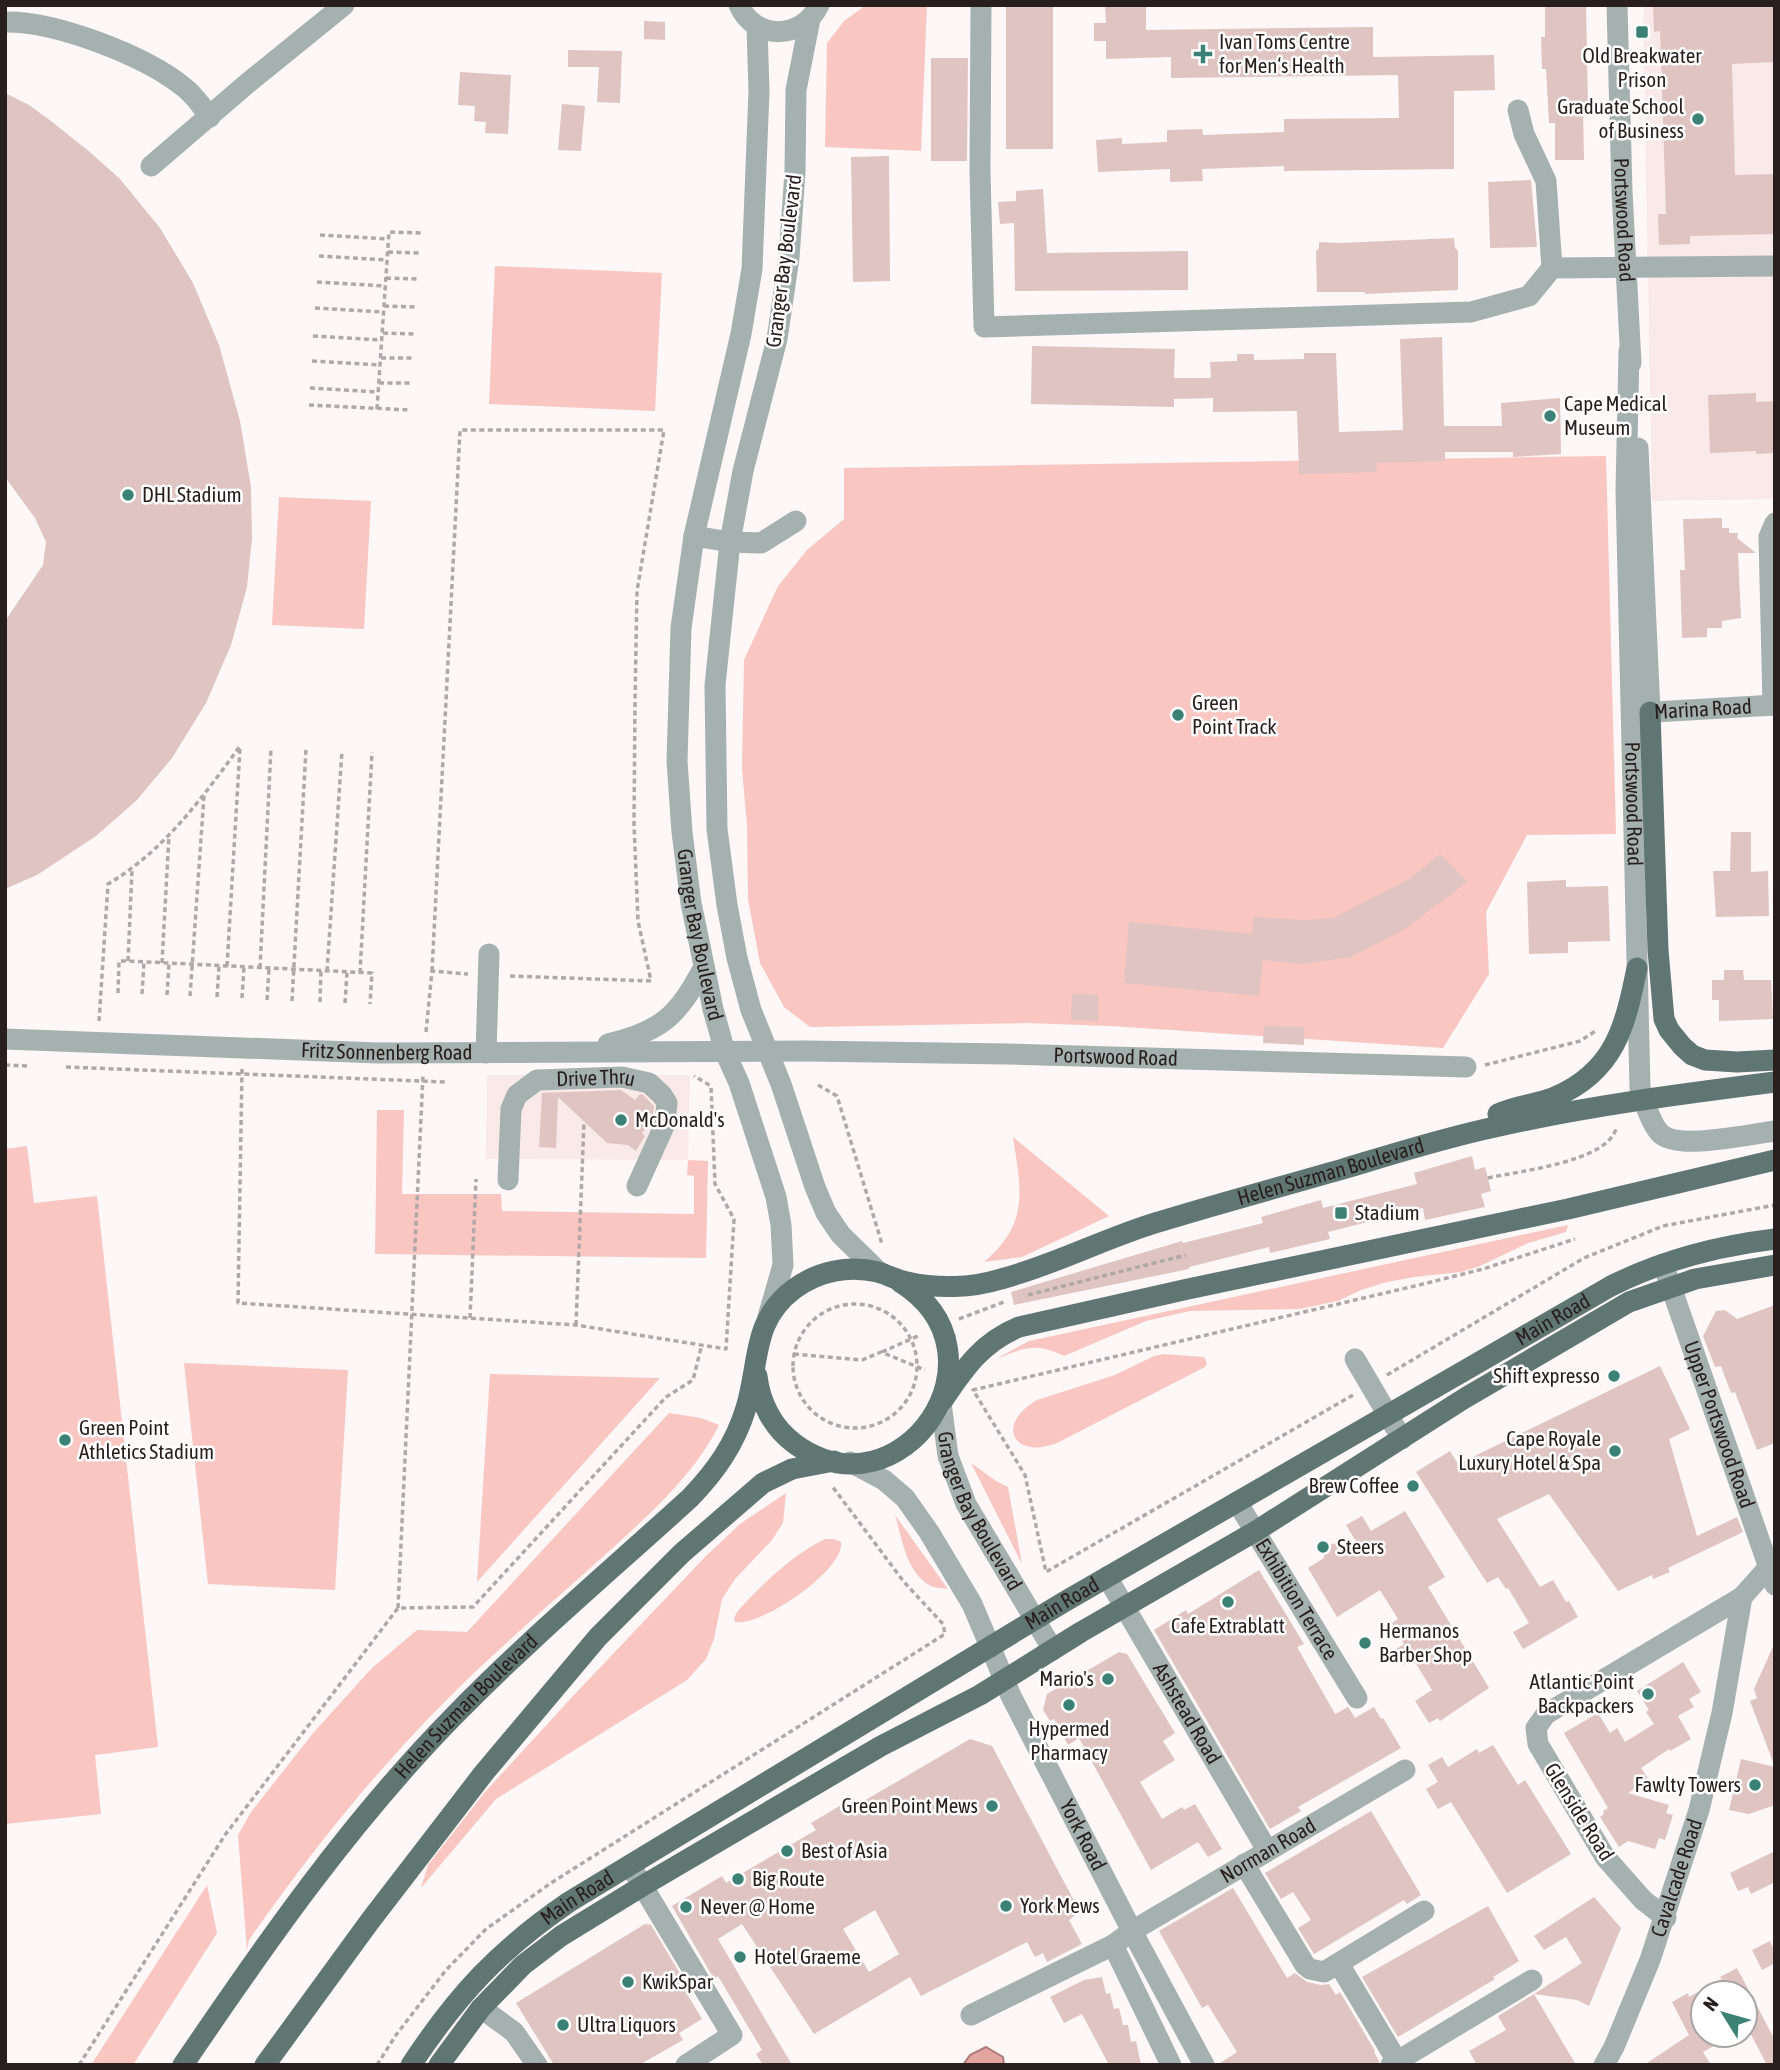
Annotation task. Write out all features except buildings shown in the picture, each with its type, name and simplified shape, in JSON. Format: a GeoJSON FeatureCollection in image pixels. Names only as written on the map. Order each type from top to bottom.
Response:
{"type":"FeatureCollection","features":[{"type":"Feature","properties":{"kind":"main road"},"geometry":{"type":"LineString","coordinates":[[1641,713],[1664,1019],[1682,1046],[1692,1055],[1705,1060],[1775,1060]]}},
{"type":"Feature","properties":{"kind":"main road"},"geometry":{"type":"LineString","coordinates":[[1442,1140],[1505,1110],[1553,1098],[1605,1062],[1617,1043],[1629,1008],[1637,968]]}},
{"type":"Feature","properties":{"kind":"main road","name":"Helen Suzman Boulevard"},"geometry":{"type":"LineString","coordinates":[[183,2065],[303,1896],[405,1769],[452,1718],[504,1668],[713,1474],[738,1432],[747,1407],[757,1347],[766,1321],[788,1293],[816,1276],[853,1269],[944,1286],[988,1283],[1029,1271],[1150,1224],[1442,1140],[1532,1119],[1775,1082]]}},
{"type":"Feature","properties":{"kind":"main road"},"geometry":{"type":"LineString","coordinates":[[264,2065],[475,1785],[598,1637],[696,1539],[763,1483],[792,1469],[878,1459],[908,1445],[926,1428],[976,1354],[993,1340],[1018,1327],[1555,1212],[1775,1160]]}},
{"type":"Feature","properties":{"kind":"main road","name":"Main Road"},"geometry":{"type":"LineString","coordinates":[[411,2065],[456,2002],[510,1945],[569,1902],[990,1646],[1595,1295],[1663,1264],[1728,1245],[1775,1239]]}},
{"type":"Feature","properties":{"kind":"main road","name":"Main Road"},"geometry":{"type":"LineString","coordinates":[[444,2063],[481,2008],[540,1951],[644,1885],[881,1746],[980,1695],[1255,1531],[1465,1398],[1629,1302],[1671,1286],[1732,1270],[1775,1265]]}},
{"type":"Feature","properties":{"kind":"main road"},"geometry":{"type":"LineString","coordinates":[[888,1276],[924,1300],[943,1332],[949,1361],[948,1380],[942,1402]]}},
{"type":"Feature","properties":{"kind":"main road","name":"Helen Suzman Boulevard"},"geometry":{"type":"LineString","coordinates":[[756,1365],[761,1397],[775,1424],[801,1448],[842,1462]]}},
{"type":"Feature","properties":{"kind":"main road"},"geometry":{"type":"LineString","coordinates":[[1453,1378],[1465,1398]]}},
{"type":"Feature","properties":{"kind":"street"},"geometry":{"type":"LineString","coordinates":[[151,166],[344,5]]}},
{"type":"Feature","properties":{"kind":"street"},"geometry":{"type":"LineString","coordinates":[[739,5],[744,15],[757,27],[774,32],[787,32],[800,27],[817,9]]}},
{"type":"Feature","properties":{"kind":"street"},"geometry":{"type":"LineString","coordinates":[[981,5],[980,172],[984,327],[1472,312],[1529,296],[1552,268],[1546,181],[1524,134],[1518,110]]}},
{"type":"Feature","properties":{"kind":"street","name":"Portswood Road"},"geometry":{"type":"LineString","coordinates":[[1617,5],[1629,351],[1642,488],[1637,968],[1639,1075],[1644,1100],[1657,1130],[1673,1141],[1696,1141],[1775,1130]]}},
{"type":"Feature","properties":{"kind":"street","name":"Granger Bay Boulevard"},"geometry":{"type":"LineString","coordinates":[[817,9],[796,90],[789,258],[778,339],[743,471],[730,542],[715,685],[717,829],[727,905],[751,1010],[781,1084],[826,1213],[848,1244],[888,1276]]}},
{"type":"Feature","properties":{"kind":"street"},"geometry":{"type":"LineString","coordinates":[[5,22],[56,29],[103,44],[149,65],[183,86],[210,117]]}},
{"type":"Feature","properties":{"kind":"street","name":"Granger Bay Boulevard"},"geometry":{"type":"LineString","coordinates":[[757,27],[759,91],[752,270],[741,334],[694,536],[681,628],[677,761],[691,903],[704,967],[725,1052],[739,1083],[776,1197],[782,1225],[782,1275],[766,1321]]}},
{"type":"Feature","properties":{"kind":"street"},"geometry":{"type":"LineString","coordinates":[[1552,268],[1775,266]]}},
{"type":"Feature","properties":{"kind":"street"},"geometry":{"type":"LineString","coordinates":[[694,536],[730,542],[761,543],[796,521]]}},
{"type":"Feature","properties":{"kind":"street"},"geometry":{"type":"LineString","coordinates":[[1774,705],[1769,537],[1775,523]]}},
{"type":"Feature","properties":{"kind":"street","name":"Marina Road"},"geometry":{"type":"LineString","coordinates":[[1641,713],[1774,705]]}},
{"type":"Feature","properties":{"kind":"street"},"geometry":{"type":"LineString","coordinates":[[486,1053],[489,965]]}},
{"type":"Feature","properties":{"kind":"street"},"geometry":{"type":"LineString","coordinates":[[575,1052],[634,1037],[664,1023],[683,1004],[704,967]]}},
{"type":"Feature","properties":{"kind":"street","name":"Fritz Sonnenberg Road"},"geometry":{"type":"LineString","coordinates":[[5,1039],[424,1053],[767,1052]]}},
{"type":"Feature","properties":{"kind":"street","name":"Portswood Road"},"geometry":{"type":"LineString","coordinates":[[767,1052],[1107,1056],[1466,1067]]}},
{"type":"Feature","properties":{"kind":"street","name":"Drive Thru"},"geometry":{"type":"LineString","coordinates":[[508,1180],[511,1109],[517,1095],[537,1080],[622,1077],[649,1083],[667,1103],[666,1125],[637,1186]]}},
{"type":"Feature","properties":{"kind":"street","name":"Upper Portswood Road"},"geometry":{"type":"LineString","coordinates":[[1663,1264],[1770,1564]]}},
{"type":"Feature","properties":{"kind":"street"},"geometry":{"type":"LineString","coordinates":[[1356,1359],[1402,1439]]}},
{"type":"Feature","properties":{"kind":"street","name":"Granger Bay Boulevard"},"geometry":{"type":"LineString","coordinates":[[942,1402],[948,1457],[966,1504],[1053,1650]]}},
{"type":"Feature","properties":{"kind":"street"},"geometry":{"type":"LineString","coordinates":[[842,1462],[884,1480],[905,1498],[929,1532],[972,1604],[1004,1679]]}},
{"type":"Feature","properties":{"kind":"street","name":"Exhibition Terrace"},"geometry":{"type":"LineString","coordinates":[[1237,1502],[1357,1698]]}},
{"type":"Feature","properties":{"kind":"street"},"geometry":{"type":"LineString","coordinates":[[1742,1597],[1770,1564]]}},
{"type":"Feature","properties":{"kind":"street","name":"Ashstead Road"},"geometry":{"type":"LineString","coordinates":[[1107,1577],[1267,1850]]}},
{"type":"Feature","properties":{"kind":"street","name":"Glenside Road"},"geometry":{"type":"LineString","coordinates":[[1666,1918],[1643,1900],[1605,1857],[1538,1744],[1536,1728],[1546,1714],[1742,1597]]}},
{"type":"Feature","properties":{"kind":"street","name":"Cavalcade Road"},"geometry":{"type":"LineString","coordinates":[[1604,2065],[1615,2047],[1666,1918],[1699,1810],[1722,1713],[1742,1597]]}},
{"type":"Feature","properties":{"kind":"street","name":"York Road"},"geometry":{"type":"LineString","coordinates":[[1004,1679],[1132,1931],[1204,2065]]}},
{"type":"Feature","properties":{"kind":"street","name":"Norman Road"},"geometry":{"type":"LineString","coordinates":[[971,2015],[1113,1945],[1267,1850],[1405,1770]]}},
{"type":"Feature","properties":{"kind":"street"},"geometry":{"type":"LineString","coordinates":[[1244,1864],[1305,1965],[1317,1972],[1324,1972],[1339,1964],[1424,1911]]}},
{"type":"Feature","properties":{"kind":"street"},"geometry":{"type":"LineString","coordinates":[[630,1866],[644,1885],[732,2035],[685,2065]]}},
{"type":"Feature","properties":{"kind":"street"},"geometry":{"type":"LineString","coordinates":[[1113,1945],[1171,2065]]}},
{"type":"Feature","properties":{"kind":"street"},"geometry":{"type":"LineString","coordinates":[[1339,1964],[1394,2063],[1532,1980]]}},
{"type":"Feature","properties":{"kind":"street"},"geometry":{"type":"LineString","coordinates":[[481,2008],[514,2032],[537,2065]]}},
{"type":"Feature","properties":{"kind":"path"},"geometry":{"type":"LineString","coordinates":[[377,409],[389,232],[422,233]]}},
{"type":"Feature","properties":{"kind":"path"},"geometry":{"type":"LineString","coordinates":[[320,234],[388,239]]}},
{"type":"Feature","properties":{"kind":"path"},"geometry":{"type":"LineString","coordinates":[[387,252],[421,253]]}},
{"type":"Feature","properties":{"kind":"path"},"geometry":{"type":"LineString","coordinates":[[319,256],[387,260]]}},
{"type":"Feature","properties":{"kind":"path"},"geometry":{"type":"LineString","coordinates":[[386,278],[419,279]]}},
{"type":"Feature","properties":{"kind":"path"},"geometry":{"type":"LineString","coordinates":[[317,282],[385,286]]}},
{"type":"Feature","properties":{"kind":"path"},"geometry":{"type":"LineString","coordinates":[[384,306],[417,307]]}},
{"type":"Feature","properties":{"kind":"path"},"geometry":{"type":"LineString","coordinates":[[315,308],[383,312]]}},
{"type":"Feature","properties":{"kind":"path"},"geometry":{"type":"LineString","coordinates":[[382,333],[415,334]]}},
{"type":"Feature","properties":{"kind":"path"},"geometry":{"type":"LineString","coordinates":[[313,336],[381,340]]}},
{"type":"Feature","properties":{"kind":"path"},"geometry":{"type":"LineString","coordinates":[[380,358],[414,358]]}},
{"type":"Feature","properties":{"kind":"path"},"geometry":{"type":"LineString","coordinates":[[312,361],[380,365]]}},
{"type":"Feature","properties":{"kind":"path"},"geometry":{"type":"LineString","coordinates":[[379,383],[412,383]]}},
{"type":"Feature","properties":{"kind":"path"},"geometry":{"type":"LineString","coordinates":[[310,388],[378,392]]}},
{"type":"Feature","properties":{"kind":"path"},"geometry":{"type":"LineString","coordinates":[[309,405],[410,410]]}},
{"type":"Feature","properties":{"kind":"path"},"geometry":{"type":"LineString","coordinates":[[79,2065],[225,1835],[398,1608],[424,1053],[432,971],[460,430],[664,430],[637,592],[634,824],[638,921],[651,981],[489,965],[432,971]]}},
{"type":"Feature","properties":{"kind":"path"},"geometry":{"type":"LineString","coordinates":[[100,992],[108,884],[132,870],[169,835],[204,795],[240,746],[227,966]]}},
{"type":"Feature","properties":{"kind":"path"},"geometry":{"type":"LineString","coordinates":[[260,968],[271,748]]}},
{"type":"Feature","properties":{"kind":"path"},"geometry":{"type":"LineString","coordinates":[[292,1001],[306,749]]}},
{"type":"Feature","properties":{"kind":"path"},"geometry":{"type":"LineString","coordinates":[[320,1002],[342,751]]}},
{"type":"Feature","properties":{"kind":"path"},"geometry":{"type":"LineString","coordinates":[[360,973],[372,752]]}},
{"type":"Feature","properties":{"kind":"path"},"geometry":{"type":"LineString","coordinates":[[190,996],[204,795]]}},
{"type":"Feature","properties":{"kind":"path"},"geometry":{"type":"LineString","coordinates":[[162,963],[169,835]]}},
{"type":"Feature","properties":{"kind":"path"},"geometry":{"type":"LineString","coordinates":[[128,961],[132,870]]}},
{"type":"Feature","properties":{"kind":"path"},"geometry":{"type":"LineString","coordinates":[[118,992],[120,961],[192,964],[372,974],[370,1004]]}},
{"type":"Feature","properties":{"kind":"path"},"geometry":{"type":"LineString","coordinates":[[142,994],[144,962]]}},
{"type":"Feature","properties":{"kind":"path"},"geometry":{"type":"LineString","coordinates":[[167,995],[169,963]]}},
{"type":"Feature","properties":{"kind":"path"},"geometry":{"type":"LineString","coordinates":[[218,997],[219,966]]}},
{"type":"Feature","properties":{"kind":"path"},"geometry":{"type":"LineString","coordinates":[[242,998],[244,967]]}},
{"type":"Feature","properties":{"kind":"path"},"geometry":{"type":"LineString","coordinates":[[267,1000],[269,968]]}},
{"type":"Feature","properties":{"kind":"path"},"geometry":{"type":"LineString","coordinates":[[345,1003],[347,972]]}},
{"type":"Feature","properties":{"kind":"path"},"geometry":{"type":"LineString","coordinates":[[1466,1067],[1580,1041],[1597,1029]]}},
{"type":"Feature","properties":{"kind":"path"},"geometry":{"type":"LineString","coordinates":[[242,1049],[238,1303],[576,1325],[726,1349],[734,1219],[715,1184],[711,1086],[694,1076]]}},
{"type":"Feature","properties":{"kind":"path"},"geometry":{"type":"LineString","coordinates":[[5,1065],[27,1066]]}},
{"type":"Feature","properties":{"kind":"path"},"geometry":{"type":"LineString","coordinates":[[66,1067],[445,1082]]}},
{"type":"Feature","properties":{"kind":"path"},"geometry":{"type":"LineString","coordinates":[[818,1085],[837,1096],[883,1245]]}},
{"type":"Feature","properties":{"kind":"path"},"geometry":{"type":"LineString","coordinates":[[576,1325],[584,1122]]}},
{"type":"Feature","properties":{"kind":"path"},"geometry":{"type":"LineString","coordinates":[[1488,1178],[1587,1155],[1606,1144],[1614,1136],[1616,1129]]}},
{"type":"Feature","properties":{"kind":"path"},"geometry":{"type":"LineString","coordinates":[[470,1318],[477,1179]]}},
{"type":"Feature","properties":{"kind":"path"},"geometry":{"type":"LineString","coordinates":[[1575,1239],[1483,1269],[973,1390],[1025,1475],[1046,1572],[1584,1258],[1663,1226],[1775,1205]]}},
{"type":"Feature","properties":{"kind":"path"},"geometry":{"type":"LineString","coordinates":[[1027,1296],[1186,1255]]}},
{"type":"Feature","properties":{"kind":"path"},"geometry":{"type":"LineString","coordinates":[[959,1319],[1013,1299]]}},
{"type":"Feature","properties":{"kind":"path"},"geometry":{"type":"LineString","coordinates":[[847,1305],[863,1305],[889,1314],[899,1322],[911,1339],[917,1367],[911,1392],[897,1412],[876,1424],[852,1428],[826,1421],[806,1404],[794,1380],[794,1354],[799,1340],[819,1316],[847,1305]]}},
{"type":"Feature","properties":{"kind":"path"},"geometry":{"type":"LineString","coordinates":[[794,1354],[862,1360],[925,1333]]}},
{"type":"Feature","properties":{"kind":"path"},"geometry":{"type":"LineString","coordinates":[[398,1608],[473,1607],[666,1397],[693,1380],[702,1344]]}},
{"type":"Feature","properties":{"kind":"path"},"geometry":{"type":"LineString","coordinates":[[881,1352],[925,1370]]}},
{"type":"Feature","properties":{"kind":"path"},"geometry":{"type":"LineString","coordinates":[[832,1486],[904,1582],[943,1624],[945,1634]]}},
{"type":"Feature","properties":{"kind":"path"},"geometry":{"type":"LineString","coordinates":[[377,2065],[396,2035]]}},
{"type":"Feature","properties":{"kind":"shaded area"},"geometry":{"type":"Polygon","coordinates":[[[866,5],[927,5],[921,151],[825,147],[827,43],[844,21],[866,5]]]}},
{"type":"Feature","properties":{"kind":"shaded area"},"geometry":{"type":"Polygon","coordinates":[[[1643,5],[1775,5],[1775,499],[1652,501],[1643,5]]]}},
{"type":"Feature","properties":{"kind":"shaded area"},"geometry":{"type":"Polygon","coordinates":[[[495,266],[662,273],[655,411],[489,404],[495,266]]]}},
{"type":"Feature","properties":{"kind":"shaded area","name":"Green Point Track"},"geometry":{"type":"Polygon","coordinates":[[[1606,456],[1616,834],[1527,835],[1486,912],[1489,974],[1443,1048],[1027,1023],[810,1027],[784,1007],[760,963],[748,899],[747,825],[742,769],[744,660],[778,586],[807,550],[844,519],[844,468],[1606,456]]]}},
{"type":"Feature","properties":{"kind":"shaded area"},"geometry":{"type":"Polygon","coordinates":[[[279,497],[371,501],[364,629],[272,625],[279,497]]]}},
{"type":"Feature","properties":{"kind":"shaded area"},"geometry":{"type":"Polygon","coordinates":[[[487,1075],[690,1075],[688,1160],[486,1159],[487,1075]]]}},
{"type":"Feature","properties":{"kind":"shaded area"},"geometry":{"type":"Polygon","coordinates":[[[377,1110],[404,1110],[402,1194],[501,1194],[502,1211],[694,1214],[694,1176],[687,1175],[688,1160],[708,1161],[706,1258],[375,1254],[377,1110]]]}},
{"type":"Feature","properties":{"kind":"shaded area"},"geometry":{"type":"Polygon","coordinates":[[[1013,1137],[1109,1216],[1022,1257],[984,1262],[999,1248],[1009,1233],[1019,1205],[1013,1137]]]}},
{"type":"Feature","properties":{"kind":"shaded area","name":"Green Point Athletics Stadium"},"geometry":{"type":"Polygon","coordinates":[[[27,1146],[34,1203],[97,1196],[158,1747],[95,1755],[101,1814],[5,1824],[5,1149],[27,1146]]]}},
{"type":"Feature","properties":{"kind":"shaded area"},"geometry":{"type":"Polygon","coordinates":[[[1568,1225],[1566,1232],[1528,1243],[1480,1266],[1461,1272],[1387,1282],[1338,1301],[1299,1309],[1190,1311],[1146,1321],[1064,1356],[1045,1349],[1030,1348],[996,1359],[1029,1341],[1568,1225]]]}},
{"type":"Feature","properties":{"kind":"shaded area"},"geometry":{"type":"Polygon","coordinates":[[[1164,1354],[1204,1357],[1207,1363],[1205,1367],[1057,1443],[1029,1447],[1015,1437],[1013,1429],[1016,1419],[1037,1400],[1115,1375],[1154,1356],[1164,1354]]]}},
{"type":"Feature","properties":{"kind":"shaded area"},"geometry":{"type":"Polygon","coordinates":[[[184,1363],[348,1370],[335,1590],[208,1584],[184,1363]]]}},
{"type":"Feature","properties":{"kind":"shaded area"},"geometry":{"type":"Polygon","coordinates":[[[490,1374],[660,1378],[477,1582],[490,1374]]]}},
{"type":"Feature","properties":{"kind":"shaded area"},"geometry":{"type":"Polygon","coordinates":[[[669,1413],[701,1418],[719,1425],[686,1475],[645,1518],[456,1690],[392,1758],[304,1865],[249,1940],[247,1950],[238,1835],[251,1812],[314,1732],[372,1668],[417,1630],[467,1632],[669,1413]]]}},
{"type":"Feature","properties":{"kind":"shaded area"},"geometry":{"type":"Polygon","coordinates":[[[971,1463],[1008,1487],[1022,1564],[971,1463]]]}},
{"type":"Feature","properties":{"kind":"shaded area"},"geometry":{"type":"Polygon","coordinates":[[[786,1493],[783,1523],[772,1540],[735,1579],[722,1599],[714,1639],[706,1659],[687,1680],[496,1799],[421,1888],[428,1865],[485,1792],[573,1696],[705,1557],[740,1524],[786,1493]]]}},
{"type":"Feature","properties":{"kind":"shaded area"},"geometry":{"type":"Polygon","coordinates":[[[895,1515],[948,1589],[931,1586],[916,1573],[906,1554],[895,1515]]]}},
{"type":"Feature","properties":{"kind":"shaded area"},"geometry":{"type":"Polygon","coordinates":[[[825,1539],[841,1542],[839,1554],[816,1581],[763,1616],[735,1622],[737,1612],[767,1581],[800,1554],[825,1539]]]}},
{"type":"Feature","properties":{"kind":"shaded area"},"geometry":{"type":"Polygon","coordinates":[[[207,1885],[217,1933],[133,2065],[91,2065],[207,1885]]]}},
{"type":"Feature","properties":{"kind":"shaded area"},"geometry":{"type":"Polygon","coordinates":[[[986,2047],[1003,2057],[1004,2065],[963,2065],[970,2055],[986,2047]]]}},
{"type":"Feature","properties":{"kind":"place","name":"Old Breakwater Prison"},"geometry":{"type":"Point","coordinates":[1642,32]}},
{"type":"Feature","properties":{"kind":"place","name":"Ivan Toms Centre for Men‘s Health"},"geometry":{"type":"Point","coordinates":[1203,54]}},
{"type":"Feature","properties":{"kind":"place","name":"Graduate School of Business"},"geometry":{"type":"Point","coordinates":[1698,119]}},
{"type":"Feature","properties":{"kind":"place","name":"Cape Medical Museum"},"geometry":{"type":"Point","coordinates":[1550,416]}},
{"type":"Feature","properties":{"kind":"place","name":"DHL Stadium"},"geometry":{"type":"Point","coordinates":[128,495]}},
{"type":"Feature","properties":{"kind":"place","name":"Green Point Track"},"geometry":{"type":"Point","coordinates":[1178,715]}},
{"type":"Feature","properties":{"kind":"place","name":"McDonald's"},"geometry":{"type":"Point","coordinates":[621,1120]}},
{"type":"Feature","properties":{"kind":"place","name":"Stadium"},"geometry":{"type":"Point","coordinates":[1341,1213]}},
{"type":"Feature","properties":{"kind":"place","name":"Shift expresso"},"geometry":{"type":"Point","coordinates":[1614,1376]}},
{"type":"Feature","properties":{"kind":"place","name":"Green Point Athletics Stadium"},"geometry":{"type":"Point","coordinates":[65,1440]}},
{"type":"Feature","properties":{"kind":"place","name":"Cape Royale Luxury Hotel & Spa"},"geometry":{"type":"Point","coordinates":[1615,1451]}},
{"type":"Feature","properties":{"kind":"place","name":"Brew Coffee"},"geometry":{"type":"Point","coordinates":[1413,1486]}},
{"type":"Feature","properties":{"kind":"place","name":"Steers"},"geometry":{"type":"Point","coordinates":[1323,1547]}},
{"type":"Feature","properties":{"kind":"place","name":"Cafe Extrablatt"},"geometry":{"type":"Point","coordinates":[1228,1602]}},
{"type":"Feature","properties":{"kind":"place","name":"Hermanos Barber Shop"},"geometry":{"type":"Point","coordinates":[1365,1643]}},
{"type":"Feature","properties":{"kind":"place","name":"Mario's"},"geometry":{"type":"Point","coordinates":[1108,1679]}},
{"type":"Feature","properties":{"kind":"place","name":"Atlantic Point Backpackers"},"geometry":{"type":"Point","coordinates":[1648,1694]}},
{"type":"Feature","properties":{"kind":"place","name":"Hypermed Pharmacy"},"geometry":{"type":"Point","coordinates":[1069,1705]}},
{"type":"Feature","properties":{"kind":"place","name":"Fawlty Towers"},"geometry":{"type":"Point","coordinates":[1755,1785]}},
{"type":"Feature","properties":{"kind":"place","name":"Green Point Mews"},"geometry":{"type":"Point","coordinates":[992,1806]}},
{"type":"Feature","properties":{"kind":"place","name":"Best of Asia"},"geometry":{"type":"Point","coordinates":[787,1851]}},
{"type":"Feature","properties":{"kind":"place","name":"Big Route"},"geometry":{"type":"Point","coordinates":[738,1879]}},
{"type":"Feature","properties":{"kind":"place","name":"York Mews"},"geometry":{"type":"Point","coordinates":[1006,1906]}},
{"type":"Feature","properties":{"kind":"place","name":"Never @ Home"},"geometry":{"type":"Point","coordinates":[686,1907]}},
{"type":"Feature","properties":{"kind":"place","name":"Hotel Graeme"},"geometry":{"type":"Point","coordinates":[740,1957]}},
{"type":"Feature","properties":{"kind":"place","name":"KwikSpar"},"geometry":{"type":"Point","coordinates":[628,1982]}},
{"type":"Feature","properties":{"kind":"place","name":"Ultra Liquors"},"geometry":{"type":"Point","coordinates":[563,2025]}}]}
